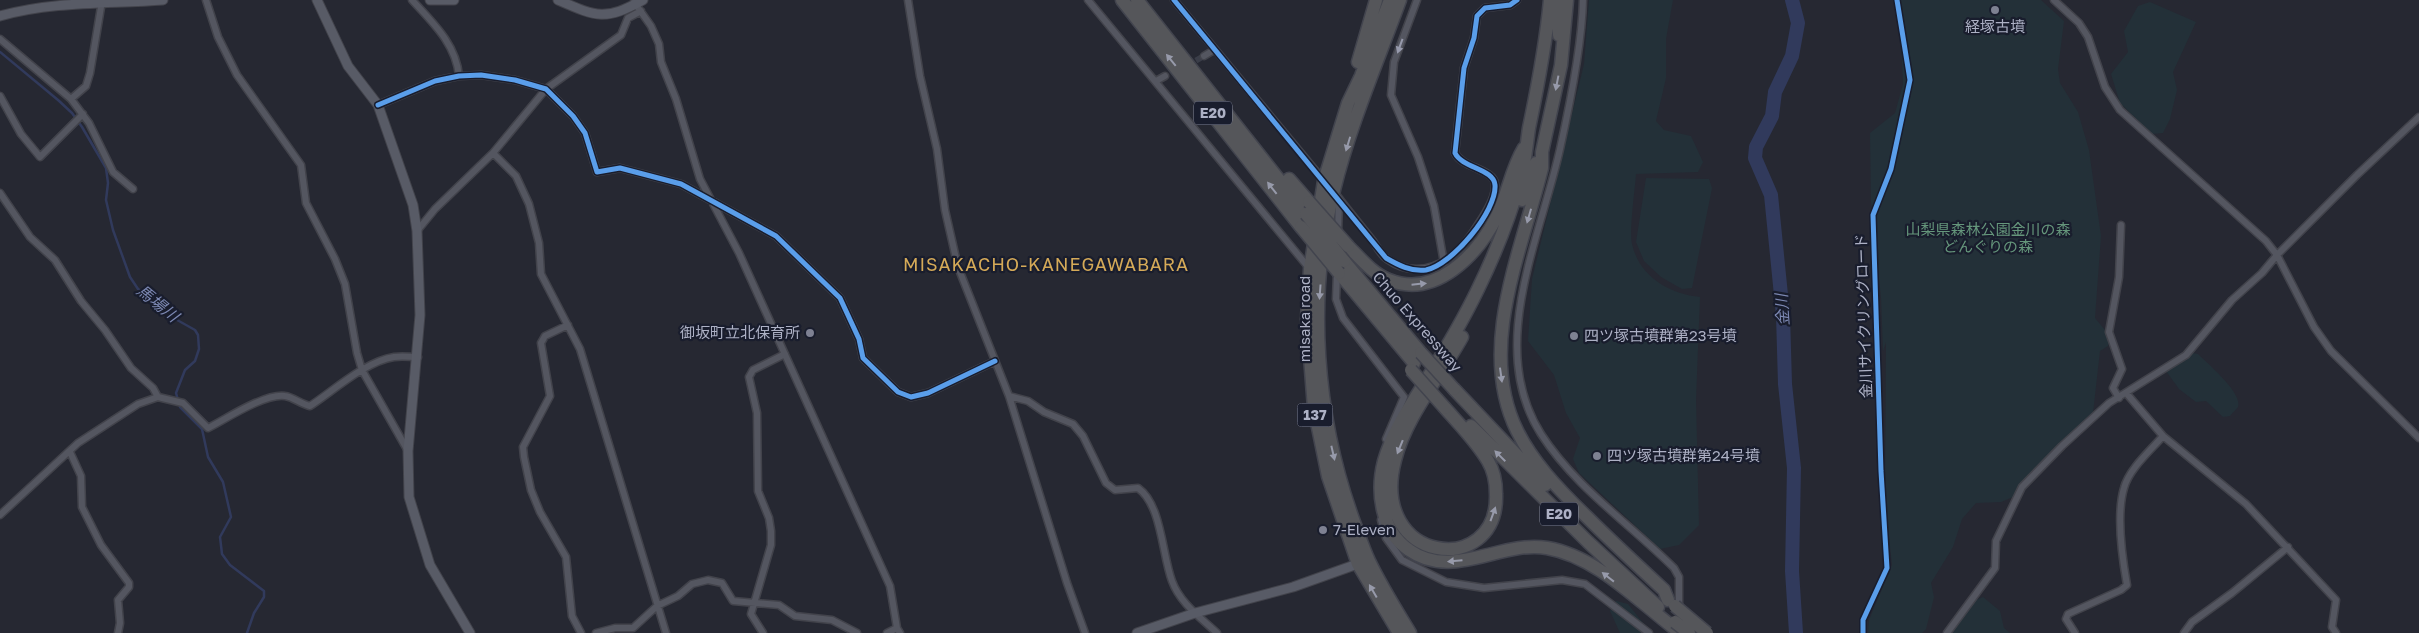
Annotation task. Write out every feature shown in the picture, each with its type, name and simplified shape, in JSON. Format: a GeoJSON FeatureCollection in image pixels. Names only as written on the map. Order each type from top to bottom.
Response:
{"type":"FeatureCollection","features":[{"type":"Feature","properties":{"kind":"highway","name":"Chuo Expressway"},"geometry":{"type":"LineString","coordinates":[[1122,0],[1301,226],[1341,267],[1446,405],[1677,629],[1689,633]]}},
{"type":"Feature","properties":{"kind":"highway","name":"Chuo Expressway"},"geometry":{"type":"LineString","coordinates":[[1137,0],[1248,140],[1308,208],[1341,267],[1376,318],[1415,362],[1454,389],[1506,447],[1552,492],[1707,633]]}},
{"type":"Feature","properties":{"kind":"highway"},"geometry":{"type":"LineString","coordinates":[[1348,104],[1376,0]]}},
{"type":"Feature","properties":{"kind":"highway","name":"misaka road"},"geometry":{"type":"LineString","coordinates":[[1390,0],[1361,76],[1348,104],[1324,181],[1310,269],[1308,318],[1314,408],[1328,476],[1363,562],[1399,633]]}},
{"type":"Feature","properties":{"kind":"highway","name":"misaka road"},"geometry":{"type":"LineString","coordinates":[[1400,0],[1357,113],[1336,195],[1322,262],[1318,320],[1322,388],[1338,472],[1363,562],[1410,633]]}},
{"type":"Feature","properties":{"kind":"highway"},"geometry":{"type":"LineString","coordinates":[[1357,113],[1386,54],[1407,0]]}},
{"type":"Feature","properties":{"kind":"highway"},"geometry":{"type":"LineString","coordinates":[[1541,0],[1546,36]]}},
{"type":"Feature","properties":{"kind":"highway"},"geometry":{"type":"LineString","coordinates":[[1550,0],[1546,36],[1519,185],[1494,255],[1461,321],[1396,430],[1390,444],[1384,462],[1380,488],[1385,517],[1390,530],[1407,550],[1431,561],[1458,561],[1516,548],[1536,546],[1578,557],[1593,565],[1677,629]]}},
{"type":"Feature","properties":{"kind":"highway"},"geometry":{"type":"LineString","coordinates":[[1557,0],[1561,64]]}},
{"type":"Feature","properties":{"kind":"highway"},"geometry":{"type":"LineString","coordinates":[[1567,0],[1561,64],[1542,152],[1542,168],[1509,291],[1503,322],[1500,369],[1510,415],[1530,457],[1554,485],[1664,590],[1672,603]]}},
{"type":"Feature","properties":{"kind":"highway"},"geometry":{"type":"LineString","coordinates":[[1308,208],[1376,273],[1399,283],[1425,284],[1448,274],[1469,256],[1488,232],[1504,200],[1515,162],[1526,144]]}},
{"type":"Feature","properties":{"kind":"highway"},"geometry":{"type":"LineString","coordinates":[[1446,405],[1489,462],[1496,482],[1496,507],[1492,521],[1481,535],[1455,549],[1438,550],[1422,544],[1398,521],[1392,501],[1395,460],[1410,421],[1445,367],[1486,291],[1500,260],[1534,166],[1542,152]]}},
{"type":"Feature","properties":{"kind":"street"},"geometry":{"type":"LineString","coordinates":[[0,16],[36,8],[102,1],[163,0]]}},
{"type":"Feature","properties":{"kind":"street"},"geometry":{"type":"LineString","coordinates":[[206,0],[218,37],[237,74],[301,165],[306,203],[335,259],[345,284],[357,353],[362,370],[408,452]]}},
{"type":"Feature","properties":{"kind":"street"},"geometry":{"type":"LineString","coordinates":[[316,0],[348,66],[378,105],[413,205],[417,231],[420,316],[418,357],[408,452],[409,497],[430,565],[470,633]]}},
{"type":"Feature","properties":{"kind":"street"},"geometry":{"type":"LineString","coordinates":[[412,0],[443,34],[458,62],[459,76]]}},
{"type":"Feature","properties":{"kind":"street"},"geometry":{"type":"LineString","coordinates":[[430,0],[454,0]]}},
{"type":"Feature","properties":{"kind":"street"},"geometry":{"type":"LineString","coordinates":[[558,0],[580,11],[598,15],[611,14],[638,4]]}},
{"type":"Feature","properties":{"kind":"street"},"geometry":{"type":"LineString","coordinates":[[908,0],[920,76],[937,149],[945,210],[958,267],[1009,396],[1067,583],[1085,633]]}},
{"type":"Feature","properties":{"kind":"street"},"geometry":{"type":"LineString","coordinates":[[1088,0],[1310,269]]}},
{"type":"Feature","properties":{"kind":"street"},"geometry":{"type":"LineString","coordinates":[[1174,0],[1386,258],[1405,268],[1425,270],[1444,263],[1465,244],[1484,216],[1494,191],[1496,183],[1492,176],[1458,160],[1456,153],[1464,68],[1474,38],[1477,16],[1485,8],[1510,4],[1518,0]]}},
{"type":"Feature","properties":{"kind":"street"},"geometry":{"type":"LineString","coordinates":[[1417,0],[1394,62],[1391,95],[1418,157],[1434,206],[1444,263]]}},
{"type":"Feature","properties":{"kind":"street"},"geometry":{"type":"LineString","coordinates":[[1583,0],[1582,23],[1560,149],[1526,278],[1516,330],[1517,365],[1523,398],[1540,432],[1554,453],[1580,482],[1657,552],[1676,573],[1680,589],[1677,629]]}},
{"type":"Feature","properties":{"kind":"street"},"geometry":{"type":"LineString","coordinates":[[2054,0],[2079,24],[2088,37],[2105,87],[2120,110],[2209,188],[2266,242],[2277,255],[2314,327],[2331,351],[2419,438]]}},
{"type":"Feature","properties":{"kind":"street"},"geometry":{"type":"LineString","coordinates":[[71,99],[86,86],[90,73],[102,1]]}},
{"type":"Feature","properties":{"kind":"street"},"geometry":{"type":"LineString","coordinates":[[417,231],[435,210],[493,153],[546,89],[620,35],[628,18],[638,4]]}},
{"type":"Feature","properties":{"kind":"street"},"geometry":{"type":"LineString","coordinates":[[638,4],[651,26],[658,44],[661,62],[676,99],[700,179],[713,201],[785,354],[890,586],[898,631],[887,633]]}},
{"type":"Feature","properties":{"kind":"street"},"geometry":{"type":"LineString","coordinates":[[0,39],[71,99],[82,115],[113,172],[132,189]]}},
{"type":"Feature","properties":{"kind":"street"},"geometry":{"type":"LineString","coordinates":[[1204,56],[1214,50]]}},
{"type":"Feature","properties":{"kind":"street"},"geometry":{"type":"LineString","coordinates":[[378,105],[434,81],[459,76],[481,74],[515,80],[546,89],[573,116],[585,133],[597,172],[620,168],[681,184],[776,236],[840,298],[859,339],[864,358],[898,392],[910,397],[928,393],[995,361]]}},
{"type":"Feature","properties":{"kind":"street"},"geometry":{"type":"LineString","coordinates":[[1156,81],[1166,76]]}},
{"type":"Feature","properties":{"kind":"street"},"geometry":{"type":"LineString","coordinates":[[0,96],[21,134],[40,158],[82,115]]}},
{"type":"Feature","properties":{"kind":"street"},"geometry":{"type":"LineString","coordinates":[[1947,633],[1995,568],[1996,541],[2022,487],[2062,446],[2109,403],[2127,394],[2186,355],[2232,300],[2262,273],[2277,255],[2357,175],[2419,118]]}},
{"type":"Feature","properties":{"kind":"street"},"geometry":{"type":"LineString","coordinates":[[493,153],[521,183],[529,204],[538,243],[541,274],[580,349],[666,633]]}},
{"type":"Feature","properties":{"kind":"street"},"geometry":{"type":"LineString","coordinates":[[0,193],[30,237],[55,260],[81,301],[105,330],[131,368],[153,388],[158,397]]}},
{"type":"Feature","properties":{"kind":"street"},"geometry":{"type":"LineString","coordinates":[[1336,195],[1336,299],[1343,318],[1404,396],[1385,440],[1377,471],[1376,504],[1386,538],[1391,546],[1402,560],[1446,582],[1484,588],[1562,580],[1585,584],[1648,633]]}},
{"type":"Feature","properties":{"kind":"street"},"geometry":{"type":"LineString","coordinates":[[2119,398],[2113,388],[2122,369],[2109,332],[2119,277],[2120,225]]}},
{"type":"Feature","properties":{"kind":"street"},"geometry":{"type":"LineString","coordinates":[[568,325],[545,336],[541,342],[550,396],[523,446],[534,497],[540,512],[566,557],[572,616],[581,633]]}},
{"type":"Feature","properties":{"kind":"street"},"geometry":{"type":"LineString","coordinates":[[763,633],[751,614],[771,545],[771,531],[770,518],[758,491],[757,413],[749,377],[753,370],[785,354]]}},
{"type":"Feature","properties":{"kind":"street"},"geometry":{"type":"LineString","coordinates":[[0,515],[78,443],[138,404],[158,397],[183,403],[208,428],[251,405],[278,395],[287,396],[301,404],[310,406],[342,382],[362,370],[393,357],[418,357]]}},
{"type":"Feature","properties":{"kind":"street"},"geometry":{"type":"LineString","coordinates":[[2127,394],[2163,436],[2246,504],[2336,600],[2332,626],[2336,633]]}},
{"type":"Feature","properties":{"kind":"street"},"geometry":{"type":"LineString","coordinates":[[1009,396],[1028,401],[1044,412],[1073,424],[1083,436],[1106,482],[1115,490],[1138,488],[1145,493],[1160,529],[1171,580],[1180,598],[1217,633]]}},
{"type":"Feature","properties":{"kind":"street"},"geometry":{"type":"LineString","coordinates":[[2075,633],[2066,619],[2068,614],[2120,590],[2126,585],[2121,525],[2124,487],[2135,468],[2163,436]]}},
{"type":"Feature","properties":{"kind":"street"},"geometry":{"type":"LineString","coordinates":[[70,452],[81,476],[82,507],[101,545],[129,583],[129,587],[118,600],[120,623],[118,633]]}},
{"type":"Feature","properties":{"kind":"street"},"geometry":{"type":"LineString","coordinates":[[2184,633],[2192,622],[2232,594],[2288,547]]}},
{"type":"Feature","properties":{"kind":"street"},"geometry":{"type":"LineString","coordinates":[[1137,633],[1195,613],[1293,587],[1363,562]]}},
{"type":"Feature","properties":{"kind":"street"},"geometry":{"type":"LineString","coordinates":[[596,633],[615,628],[633,628],[657,606],[678,596],[692,584],[708,580],[722,583],[733,601],[779,605],[795,616],[832,620],[857,633]]}},
{"type":"Feature","properties":{"kind":"green space"},"geometry":{"type":"Polygon","coordinates":[[[1589,0],[1673,0],[1666,39],[1666,78],[1656,121],[1664,130],[1691,136],[1703,162],[1698,172],[1636,174],[1631,238],[1641,265],[1648,274],[1667,287],[1677,292],[1700,297],[1696,400],[1699,525],[1679,545],[1660,549],[1579,473],[1573,459],[1580,438],[1566,413],[1554,375],[1528,341],[1532,279],[1584,64],[1589,0]]]}},
{"type":"Feature","properties":{"kind":"green space","name":"山梨県森林公園金川の森 どんぐりの森"},"geometry":{"type":"Polygon","coordinates":[[[1899,0],[2041,0],[2064,21],[2058,69],[2060,83],[2078,112],[2089,150],[2101,236],[2095,318],[2110,336],[2108,346],[2100,351],[2093,413],[2069,445],[2050,453],[2013,497],[2001,502],[1976,503],[1962,519],[1953,547],[1931,583],[1934,597],[1926,629],[1922,633],[1868,633],[1869,620],[1892,565],[1885,499],[1886,342],[1883,351],[1881,298],[1871,202],[1870,133],[1895,113],[1903,84],[1899,0]]]}},
{"type":"Feature","properties":{"kind":"green space"},"geometry":{"type":"Polygon","coordinates":[[[2150,2],[2196,22],[2173,72],[2177,90],[2170,119],[2163,133],[2152,134],[2120,103],[2111,74],[2128,52],[2124,31],[2138,6],[2150,2]]]}},
{"type":"Feature","properties":{"kind":"green space"},"geometry":{"type":"Polygon","coordinates":[[[1646,178],[1709,179],[1712,188],[1692,288],[1682,289],[1661,277],[1644,261],[1636,242],[1646,178]]]}},
{"type":"Feature","properties":{"kind":"green space"},"geometry":{"type":"Polygon","coordinates":[[[2192,353],[2198,354],[2209,364],[2235,394],[2238,407],[2230,416],[2223,417],[2206,401],[2196,402],[2179,389],[2166,371],[2192,353]]]}},
{"type":"Feature","properties":{"kind":"green space"},"geometry":{"type":"Polygon","coordinates":[[[1983,597],[2000,611],[2004,628],[2010,633],[1952,633],[1976,600],[1983,597]]]}},
{"type":"Feature","properties":{"kind":"green space"},"geometry":{"type":"Polygon","coordinates":[[[1616,601],[1628,604],[1651,633],[1620,633],[1610,611],[1616,601]]]}},
{"type":"Feature","properties":{"kind":"waterway","name":"金川"},"geometry":{"type":"LineString","coordinates":[[1792,0],[1798,23],[1792,56],[1775,92],[1772,116],[1756,147],[1755,158],[1771,195],[1783,315],[1785,384],[1794,468],[1792,571],[1796,633]]}},
{"type":"Feature","properties":{"kind":"waterway","name":"馬場川"},"geometry":{"type":"LineString","coordinates":[[0,52],[58,100],[72,113],[82,127],[106,168],[108,183],[106,200],[113,230],[130,277],[138,289],[159,300],[170,316],[195,330],[198,335],[199,349],[195,361],[185,370],[176,393],[180,407],[202,429],[208,457],[223,482],[231,517],[220,537],[222,554],[230,565],[264,591],[264,597],[254,613],[247,633]]}},
{"type":"Feature","properties":{"kind":"tunnel"},"geometry":{"type":"LineString","coordinates":[[1188,65],[1204,56]]}},
{"type":"Feature","properties":{"kind":"cycle path"},"geometry":{"type":"LineString","coordinates":[[1174,0],[1386,258],[1415,270],[1426,270],[1437,266],[1460,248],[1481,222],[1494,196],[1495,185],[1489,175],[1464,162],[1455,153],[1464,68],[1474,38],[1477,16],[1485,8],[1510,5],[1517,0]]}},
{"type":"Feature","properties":{"kind":"cycle path","name":"金川サイクリングロード"},"geometry":{"type":"LineString","coordinates":[[1863,633],[1863,620],[1887,568],[1881,471],[1873,215],[1891,169],[1910,80],[1897,0]]}},
{"type":"Feature","properties":{"kind":"cycle path"},"geometry":{"type":"LineString","coordinates":[[378,105],[435,81],[459,76],[481,75],[515,80],[546,89],[573,116],[585,133],[597,172],[620,168],[681,184],[776,236],[840,298],[859,339],[863,358],[898,392],[911,397],[928,393],[995,361]]}},
{"type":"Feature","properties":{"kind":"place","name":"経塚古墳"},"geometry":{"type":"Point","coordinates":[1995,10]}},
{"type":"Feature","properties":{"kind":"place","name":"御坂町立北保育所"},"geometry":{"type":"Point","coordinates":[810,333]}},
{"type":"Feature","properties":{"kind":"place","name":"四ツ塚古墳群第23号墳"},"geometry":{"type":"Point","coordinates":[1574,336]}},
{"type":"Feature","properties":{"kind":"place","name":"四ツ塚古墳群第24号墳"},"geometry":{"type":"Point","coordinates":[1597,456]}},
{"type":"Feature","properties":{"kind":"place","name":"7-Eleven"},"geometry":{"type":"Point","coordinates":[1323,530]}},
{"type":"Feature","properties":{"kind":"district","name":"MISAKACHO-KANEGAWABARA"},"geometry":{"type":"Point","coordinates":[1046,265]}}]}
